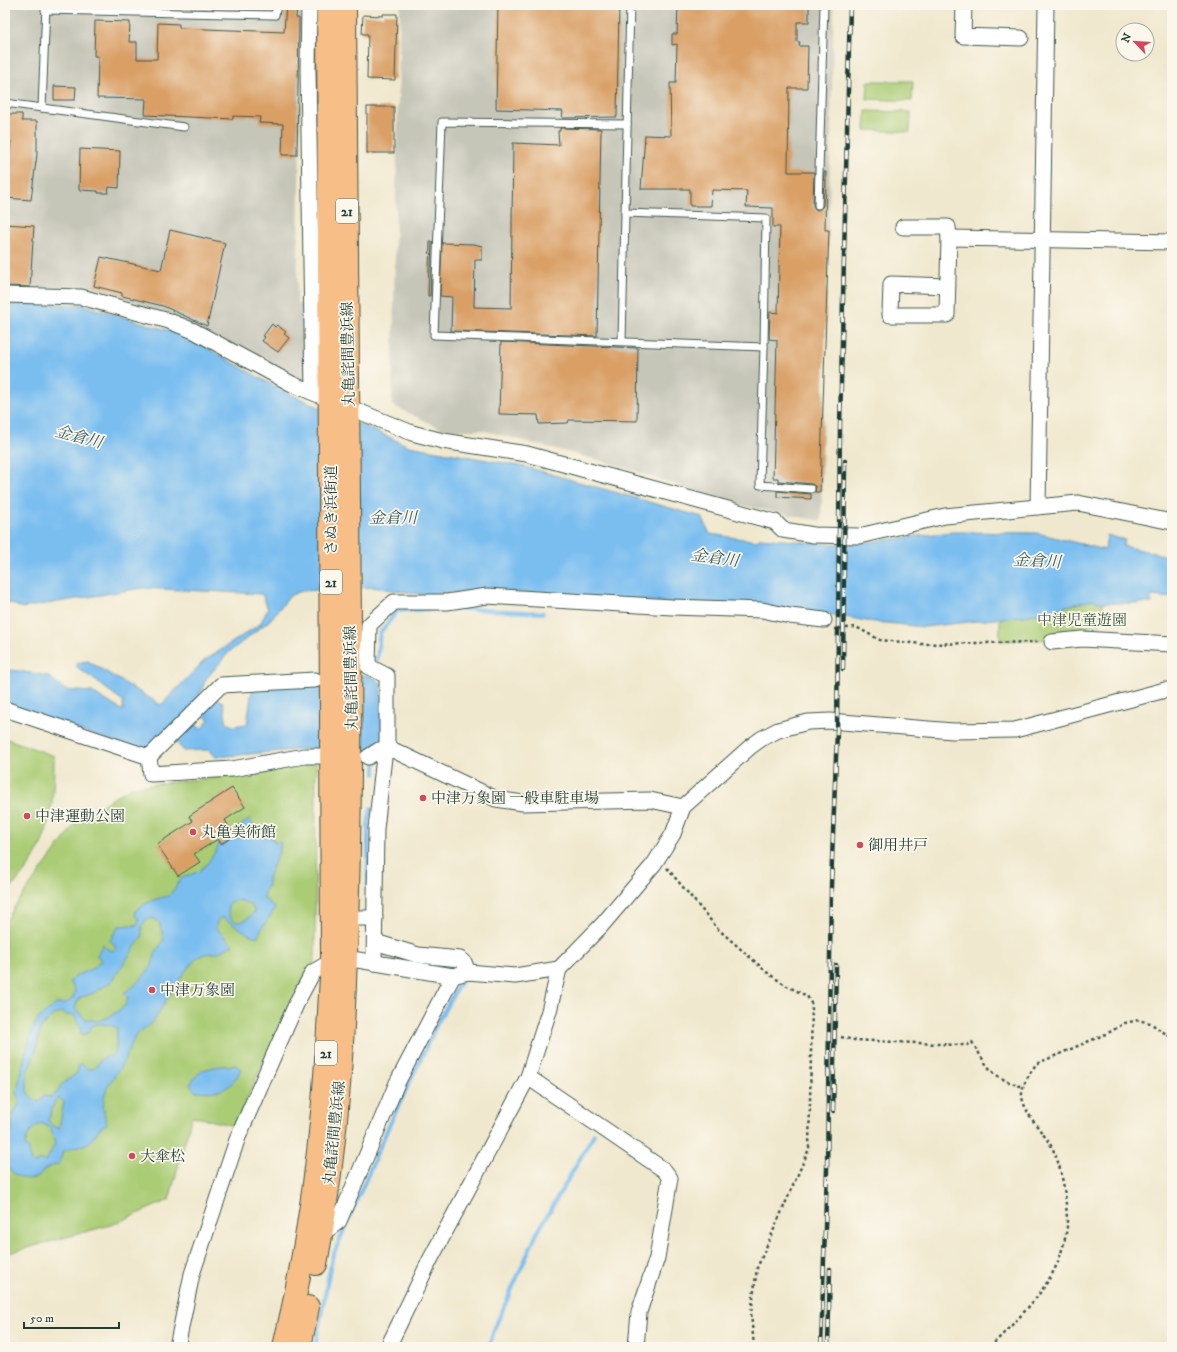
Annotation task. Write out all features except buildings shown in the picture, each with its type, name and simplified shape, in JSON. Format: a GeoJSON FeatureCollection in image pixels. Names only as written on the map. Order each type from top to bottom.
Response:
{"type":"FeatureCollection","features":[{"type":"Feature","properties":{"kind":"main road","name":"丸亀詫間豊浜線"},"geometry":{"type":"LineString","coordinates":[[328,5],[334,405]]}},
{"type":"Feature","properties":{"kind":"main road","name":"丸亀詫間豊浜線"},"geometry":{"type":"LineString","coordinates":[[334,405],[345,5]]}},
{"type":"Feature","properties":{"kind":"main road","name":"さぬき浜街道"},"geometry":{"type":"LineString","coordinates":[[334,405],[365,754]]}},
{"type":"Feature","properties":{"kind":"main road","name":"丸亀詫間豊浜線"},"geometry":{"type":"LineString","coordinates":[[339,959],[364,918],[365,754]]}},
{"type":"Feature","properties":{"kind":"main road","name":"丸亀詫間豊浜線"},"geometry":{"type":"LineString","coordinates":[[300,1347],[316,1224],[339,1106],[339,959],[365,754]]}},
{"type":"Feature","properties":{"kind":"main road","name":"丸亀詫間豊浜線"},"geometry":{"type":"LineString","coordinates":[[284,1347],[316,1224]]}},
{"type":"Feature","properties":{"kind":"street"},"geometry":{"type":"LineString","coordinates":[[309,5],[308,69],[334,405]]}},
{"type":"Feature","properties":{"kind":"street"},"geometry":{"type":"LineString","coordinates":[[964,5],[963,36],[1020,38]]}},
{"type":"Feature","properties":{"kind":"street"},"geometry":{"type":"LineString","coordinates":[[1038,507],[1046,5]]}},
{"type":"Feature","properties":{"kind":"street"},"geometry":{"type":"LineString","coordinates":[[903,227],[948,227],[948,286]]}},
{"type":"Feature","properties":{"kind":"street"},"geometry":{"type":"LineString","coordinates":[[949,238],[1172,242]]}},
{"type":"Feature","properties":{"kind":"street"},"geometry":{"type":"LineString","coordinates":[[5,295],[81,297],[169,321],[194,331],[334,405],[412,433],[443,441],[527,454],[775,522],[783,530],[814,535],[859,536],[944,516],[1078,503],[1172,522]]}},
{"type":"Feature","properties":{"kind":"street"},"geometry":{"type":"LineString","coordinates":[[365,754],[387,676],[368,666],[369,625],[394,602],[447,602],[487,596],[672,607],[762,610],[826,625]]}},
{"type":"Feature","properties":{"kind":"street"},"geometry":{"type":"LineString","coordinates":[[1052,642],[1082,639],[1172,644]]}},
{"type":"Feature","properties":{"kind":"street"},"geometry":{"type":"LineString","coordinates":[[149,757],[220,686],[315,680]]}},
{"type":"Feature","properties":{"kind":"street"},"geometry":{"type":"LineString","coordinates":[[388,1347],[431,1258],[528,1077],[549,1011],[559,969],[602,925],[659,856],[673,834],[682,807],[761,739],[778,730],[808,722],[830,721],[953,731],[1015,730],[1106,705],[1165,690],[1172,690]]}},
{"type":"Feature","properties":{"kind":"street"},"geometry":{"type":"LineString","coordinates":[[5,710],[149,757]]}},
{"type":"Feature","properties":{"kind":"street"},"geometry":{"type":"LineString","coordinates":[[149,757],[151,774],[232,769],[305,756],[365,754],[391,749],[417,764],[496,799],[523,803],[650,800],[682,807]]}},
{"type":"Feature","properties":{"kind":"street"},"geometry":{"type":"LineString","coordinates":[[365,754],[384,757],[376,829],[365,891]]}},
{"type":"Feature","properties":{"kind":"street"},"geometry":{"type":"LineString","coordinates":[[364,918],[374,951]]}},
{"type":"Feature","properties":{"kind":"street"},"geometry":{"type":"LineString","coordinates":[[374,951],[459,974],[515,976],[559,969]]}},
{"type":"Feature","properties":{"kind":"street"},"geometry":{"type":"LineString","coordinates":[[177,1347],[192,1274],[238,1137],[301,994],[313,972],[339,959],[374,951],[460,959],[464,962],[459,974],[397,1083],[339,1221],[330,1228],[316,1224]]}},
{"type":"Feature","properties":{"kind":"street"},"geometry":{"type":"LineString","coordinates":[[528,1077],[664,1170],[670,1178],[657,1258],[639,1312],[636,1347]]}},
{"type":"Feature","properties":{"kind":"lane"},"geometry":{"type":"LineString","coordinates":[[42,108],[46,8],[275,15],[277,5]]}},
{"type":"Feature","properties":{"kind":"lane"},"geometry":{"type":"LineString","coordinates":[[622,341],[630,5]]}},
{"type":"Feature","properties":{"kind":"lane"},"geometry":{"type":"LineString","coordinates":[[818,205],[824,5]]}},
{"type":"Feature","properties":{"kind":"lane"},"geometry":{"type":"LineString","coordinates":[[5,102],[184,127]]}},
{"type":"Feature","properties":{"kind":"lane"},"geometry":{"type":"LineString","coordinates":[[628,124],[442,122],[434,335],[764,347]]}},
{"type":"Feature","properties":{"kind":"lane"},"geometry":{"type":"LineString","coordinates":[[625,213],[766,218],[760,485],[812,489]]}},
{"type":"Feature","properties":{"kind":"path"},"geometry":{"type":"LineString","coordinates":[[826,625],[856,627],[880,640],[922,644],[1052,642]]}},
{"type":"Feature","properties":{"kind":"path"},"geometry":{"type":"LineString","coordinates":[[659,856],[681,886],[718,929],[769,974],[806,996],[812,1005],[809,1149],[757,1268],[751,1313],[754,1347]]}},
{"type":"Feature","properties":{"kind":"path"},"geometry":{"type":"LineString","coordinates":[[990,1347],[1040,1294],[1060,1258],[1067,1225],[1062,1179],[1051,1146],[1027,1109],[1022,1097],[1023,1086],[1036,1064],[1138,1020],[1150,1023],[1172,1038]]}},
{"type":"Feature","properties":{"kind":"path"},"geometry":{"type":"LineString","coordinates":[[841,1037],[854,1040],[959,1045],[967,1045],[972,1042],[989,1070],[1010,1082],[1023,1086]]}},
{"type":"Feature","properties":{"kind":"shaded area"},"geometry":{"type":"Polygon","coordinates":[[[5,5],[302,5],[297,303],[304,304],[307,373],[302,381],[180,321],[5,292],[5,5]]]}},
{"type":"Feature","properties":{"kind":"shaded area"},"geometry":{"type":"Polygon","coordinates":[[[400,5],[834,5],[821,521],[730,503],[617,465],[482,430],[444,430],[392,405],[400,5]]]}},
{"type":"Feature","properties":{"kind":"green space"},"geometry":{"type":"Polygon","coordinates":[[[868,81],[913,81],[912,101],[867,99],[868,81]]]}},
{"type":"Feature","properties":{"kind":"green space"},"geometry":{"type":"Polygon","coordinates":[[[866,111],[911,112],[910,132],[865,130],[866,111]]]}},
{"type":"Feature","properties":{"kind":"green space","name":"中津児童遊園"},"geometry":{"type":"Polygon","coordinates":[[[1092,600],[1103,603],[1099,637],[1000,641],[1000,619],[1030,615],[1092,600]]]}},
{"type":"Feature","properties":{"kind":"green space","name":"中津運動公園"},"geometry":{"type":"Polygon","coordinates":[[[5,738],[54,756],[52,804],[45,834],[31,862],[5,894],[5,738]]]}},
{"type":"Feature","properties":{"kind":"green space","name":"中津万象園"},"geometry":{"type":"Polygon","coordinates":[[[316,762],[315,960],[282,1020],[235,1126],[192,1116],[169,1200],[114,1224],[5,1254],[5,923],[15,906],[78,820],[131,787],[268,771],[271,767],[316,762]]]}},
{"type":"Feature","properties":{"kind":"water","name":"金倉川"},"geometry":{"type":"Polygon","coordinates":[[[5,303],[82,305],[184,335],[283,391],[409,446],[526,467],[702,517],[710,534],[757,541],[760,538],[826,544],[860,543],[952,532],[1037,533],[1105,550],[1107,535],[1125,540],[1123,546],[1172,557],[1172,598],[1151,596],[1152,603],[1103,603],[1092,600],[1030,615],[924,627],[866,621],[824,613],[479,590],[427,595],[372,587],[302,591],[291,595],[269,621],[228,653],[206,679],[196,704],[145,752],[5,706],[5,672],[12,670],[48,676],[65,690],[92,692],[123,711],[123,701],[77,667],[76,663],[88,661],[161,705],[204,661],[260,624],[268,609],[262,594],[142,588],[22,608],[5,601],[5,303]]]}},
{"type":"Feature","properties":{"kind":"water"},"geometry":{"type":"Polygon","coordinates":[[[363,675],[372,676],[381,684],[383,745],[364,752],[316,748],[216,757],[208,750],[184,751],[176,742],[179,738],[176,735],[191,720],[201,729],[209,720],[200,712],[213,697],[223,702],[227,723],[233,726],[247,724],[254,685],[363,675]]]}},
{"type":"Feature","properties":{"kind":"water"},"geometry":{"type":"Polygon","coordinates":[[[250,819],[253,826],[264,829],[274,842],[281,843],[279,852],[268,878],[268,886],[264,892],[264,898],[275,908],[271,916],[257,937],[250,935],[222,917],[217,921],[216,928],[233,945],[219,952],[205,954],[196,959],[179,980],[155,1019],[135,1037],[105,1095],[104,1112],[107,1124],[101,1127],[89,1143],[63,1151],[59,1164],[47,1168],[39,1177],[30,1179],[16,1176],[7,1165],[4,1150],[5,1142],[11,1132],[15,1110],[20,1102],[16,1093],[28,1043],[31,1033],[39,1018],[56,1004],[65,1004],[73,998],[75,991],[70,981],[74,977],[98,964],[101,960],[97,955],[103,944],[107,949],[113,951],[116,947],[110,940],[119,926],[137,925],[139,918],[135,916],[136,910],[152,901],[169,896],[182,878],[199,871],[207,864],[217,849],[219,843],[221,846],[236,836],[233,832],[250,819]],[[239,900],[228,904],[230,915],[234,921],[237,922],[245,920],[255,912],[250,904],[239,900]],[[153,918],[146,920],[142,926],[142,937],[111,982],[94,993],[79,998],[75,1008],[85,1019],[98,1021],[109,1017],[125,1006],[128,997],[124,992],[131,989],[151,968],[156,952],[164,939],[159,922],[153,918]],[[62,1012],[53,1015],[41,1027],[36,1051],[27,1072],[27,1091],[32,1098],[39,1102],[44,1096],[51,1097],[58,1092],[60,1086],[78,1072],[78,1066],[81,1064],[88,1069],[95,1068],[102,1059],[112,1056],[116,1050],[117,1028],[108,1025],[96,1024],[93,1025],[87,1034],[80,1034],[81,1028],[74,1015],[66,1015],[62,1012]],[[59,1098],[55,1101],[48,1121],[54,1127],[59,1128],[64,1102],[59,1098]],[[41,1123],[35,1127],[29,1135],[25,1145],[29,1150],[31,1162],[36,1163],[40,1160],[46,1161],[55,1144],[51,1128],[41,1123]]]}},
{"type":"Feature","properties":{"kind":"water"},"geometry":{"type":"Polygon","coordinates":[[[235,1065],[241,1069],[237,1077],[228,1087],[210,1092],[195,1091],[190,1085],[194,1078],[204,1070],[214,1067],[235,1065]]]}},
{"type":"Feature","properties":{"kind":"waterway"},"geometry":{"type":"LineString","coordinates":[[377,660],[380,633],[397,611],[452,608],[543,613]]}},
{"type":"Feature","properties":{"kind":"waterway"},"geometry":{"type":"LineString","coordinates":[[375,757],[375,774]]}},
{"type":"Feature","properties":{"kind":"waterway"},"geometry":{"type":"LineString","coordinates":[[368,897],[368,825],[371,808]]}},
{"type":"Feature","properties":{"kind":"waterway"},"geometry":{"type":"LineString","coordinates":[[378,952],[397,956]]}},
{"type":"Feature","properties":{"kind":"waterway"},"geometry":{"type":"LineString","coordinates":[[315,1347],[332,1258],[388,1128],[439,1020],[461,981],[459,978]]}},
{"type":"Feature","properties":{"kind":"waterway"},"geometry":{"type":"LineString","coordinates":[[489,1347],[495,1327],[536,1235],[594,1134]]}},
{"type":"Feature","properties":{"kind":"railway"},"geometry":{"type":"LineString","coordinates":[[821,1347],[827,1169],[831,886],[837,731],[840,426],[850,5]]}},
{"type":"Feature","properties":{"kind":"railway"},"geometry":{"type":"LineString","coordinates":[[843,669],[845,461]]}},
{"type":"Feature","properties":{"kind":"railway"},"geometry":{"type":"LineString","coordinates":[[833,1111],[836,965]]}},
{"type":"Feature","properties":{"kind":"railway"},"geometry":{"type":"LineString","coordinates":[[828,1347],[830,1269]]}},
{"type":"Feature","properties":{"kind":"place","name":"中津万象園 一般車駐車場"},"geometry":{"type":"Point","coordinates":[423,798]}},
{"type":"Feature","properties":{"kind":"place","name":"中津運動公園"},"geometry":{"type":"Point","coordinates":[27,816]}},
{"type":"Feature","properties":{"kind":"place","name":"丸亀美術館"},"geometry":{"type":"Point","coordinates":[193,832]}},
{"type":"Feature","properties":{"kind":"place","name":"御用井戸"},"geometry":{"type":"Point","coordinates":[860,845]}},
{"type":"Feature","properties":{"kind":"place","name":"中津万象園"},"geometry":{"type":"Point","coordinates":[152,990]}},
{"type":"Feature","properties":{"kind":"place","name":"大傘松"},"geometry":{"type":"Point","coordinates":[132,1156]}}]}
